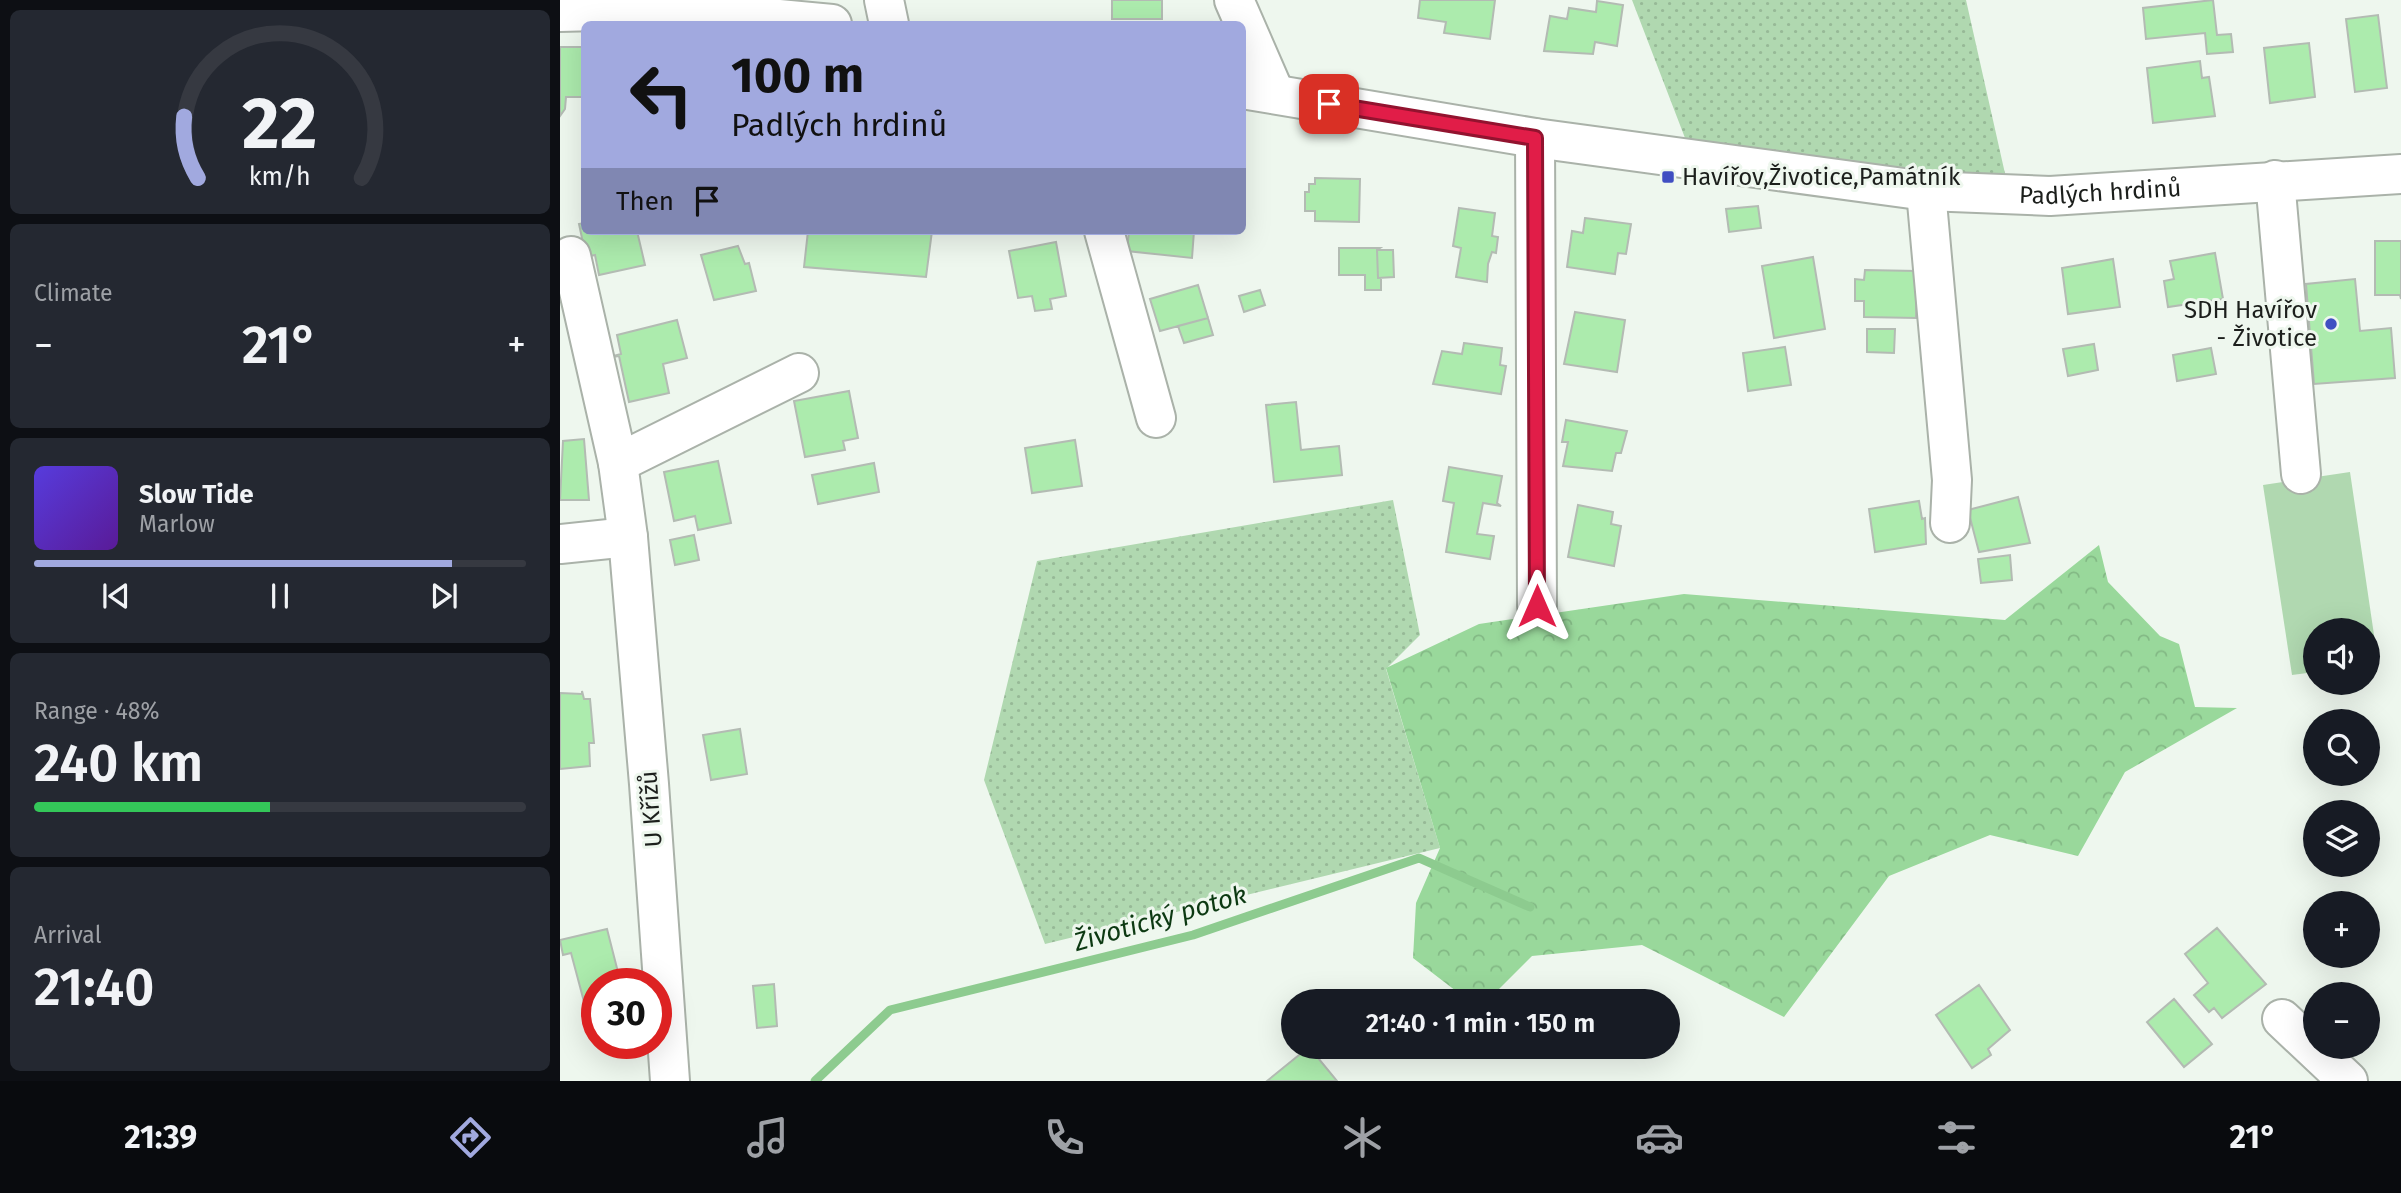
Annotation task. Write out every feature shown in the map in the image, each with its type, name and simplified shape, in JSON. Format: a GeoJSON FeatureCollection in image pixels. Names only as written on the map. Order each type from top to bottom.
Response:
{"type":"FeatureCollection","features":[{"type":"Feature","properties":{"kind":"street"},"geometry":{"type":"LineString","coordinates":[[884,0],[888,21]]}},
{"type":"Feature","properties":{"kind":"street"},"geometry":{"type":"LineString","coordinates":[[1234,0],[1240,21]]}},
{"type":"Feature","properties":{"kind":"street"},"geometry":{"type":"LineString","coordinates":[[560,12],[674,9],[800,21]]}},
{"type":"Feature","properties":{"kind":"street"},"geometry":{"type":"LineString","coordinates":[[1246,44],[1259,92]]}},
{"type":"Feature","properties":{"kind":"street","name":"Padlých hrdinů"},"geometry":{"type":"LineString","coordinates":[[1259,92],[1535,138],[1926,191],[2050,196],[2401,174]]}},
{"type":"Feature","properties":{"kind":"street"},"geometry":{"type":"LineString","coordinates":[[1535,138],[1537,606]]}},
{"type":"Feature","properties":{"kind":"street"},"geometry":{"type":"LineString","coordinates":[[2275,180],[2301,474]]}},
{"type":"Feature","properties":{"kind":"street"},"geometry":{"type":"LineString","coordinates":[[1926,191],[1951,454],[1950,523]]}},
{"type":"Feature","properties":{"kind":"street"},"geometry":{"type":"LineString","coordinates":[[1105,235],[1156,418]]}},
{"type":"Feature","properties":{"kind":"street","name":"U Křížů"},"geometry":{"type":"LineString","coordinates":[[571,256],[618,463],[628,537],[670,1081]]}},
{"type":"Feature","properties":{"kind":"street"},"geometry":{"type":"LineString","coordinates":[[618,463],[799,373]]}},
{"type":"Feature","properties":{"kind":"street"},"geometry":{"type":"LineString","coordinates":[[560,544],[628,537]]}},
{"type":"Feature","properties":{"kind":"street"},"geometry":{"type":"LineString","coordinates":[[2283,1018],[2347,1081]]}},
{"type":"Feature","properties":{"kind":"green space"},"geometry":{"type":"Polygon","coordinates":[[[1632,0],[1966,0],[2006,178],[1922,174],[1685,138],[1632,0]]]}},
{"type":"Feature","properties":{"kind":"green space"},"geometry":{"type":"Polygon","coordinates":[[[2350,472],[2372,618],[2303,618],[2303,674],[2292,675],[2263,485],[2350,472]]]}},
{"type":"Feature","properties":{"kind":"green space"},"geometry":{"type":"Polygon","coordinates":[[[1393,500],[1420,635],[1386,669],[1440,848],[1045,944],[984,780],[1037,561],[1393,500]]]}},
{"type":"Feature","properties":{"kind":"green space"},"geometry":{"type":"Polygon","coordinates":[[[2099,545],[2108,582],[2160,636],[2179,644],[2195,707],[2237,708],[2125,772],[2078,856],[1990,835],[1889,876],[1784,1017],[1642,945],[1532,956],[1499,989],[1453,989],[1413,958],[1416,903],[1440,848],[1386,668],[1479,624],[1684,594],[2005,620],[2099,545]]]}},
{"type":"Feature","properties":{"kind":"building"},"geometry":{"type":"Polygon","coordinates":[[[1112,0],[1162,0],[1162,19],[1112,19],[1112,0]]]}},
{"type":"Feature","properties":{"kind":"building"},"geometry":{"type":"Polygon","coordinates":[[[1420,0],[1495,0],[1490,39],[1444,33],[1446,22],[1418,18],[1420,0]]]}},
{"type":"Feature","properties":{"kind":"building"},"geometry":{"type":"Polygon","coordinates":[[[2213,0],[2217,35],[2231,34],[2233,52],[2207,54],[2205,33],[2146,39],[2143,8],[2213,0]]]}},
{"type":"Feature","properties":{"kind":"building"},"geometry":{"type":"Polygon","coordinates":[[[1597,1],[1623,5],[1617,46],[1595,42],[1593,54],[1544,51],[1550,16],[1567,19],[1569,8],[1596,12],[1597,1]]]}},
{"type":"Feature","properties":{"kind":"building"},"geometry":{"type":"Polygon","coordinates":[[[2378,15],[2387,88],[2355,92],[2346,19],[2378,15]]]}},
{"type":"Feature","properties":{"kind":"building"},"geometry":{"type":"Polygon","coordinates":[[[2309,43],[2315,97],[2270,103],[2264,48],[2309,43]]]}},
{"type":"Feature","properties":{"kind":"building"},"geometry":{"type":"Polygon","coordinates":[[[560,47],[581,47],[581,97],[566,97],[565,109],[560,116],[560,47]]]}},
{"type":"Feature","properties":{"kind":"building"},"geometry":{"type":"Polygon","coordinates":[[[2200,61],[2202,78],[2209,77],[2215,116],[2153,123],[2147,68],[2200,61]]]}},
{"type":"Feature","properties":{"kind":"building"},"geometry":{"type":"Polygon","coordinates":[[[1315,178],[1360,179],[1359,222],[1315,221],[1315,211],[1305,211],[1305,192],[1309,192],[1309,184],[1315,184],[1315,178]]]}},
{"type":"Feature","properties":{"kind":"building"},"geometry":{"type":"Polygon","coordinates":[[[1758,206],[1761,228],[1729,232],[1726,209],[1758,206]]]}},
{"type":"Feature","properties":{"kind":"building"},"geometry":{"type":"Polygon","coordinates":[[[1459,208],[1495,213],[1492,236],[1498,237],[1496,253],[1492,252],[1488,264],[1487,282],[1456,277],[1461,248],[1453,246],[1459,208]]]}},
{"type":"Feature","properties":{"kind":"building"},"geometry":{"type":"Polygon","coordinates":[[[1585,218],[1631,224],[1626,254],[1618,253],[1615,274],[1567,267],[1572,231],[1583,233],[1585,218]]]}},
{"type":"Feature","properties":{"kind":"building"},"geometry":{"type":"Polygon","coordinates":[[[581,235],[638,235],[645,265],[599,275],[595,255],[586,257],[581,235]]]}},
{"type":"Feature","properties":{"kind":"building"},"geometry":{"type":"Polygon","coordinates":[[[808,235],[931,235],[926,277],[804,267],[808,235]]]}},
{"type":"Feature","properties":{"kind":"building"},"geometry":{"type":"Polygon","coordinates":[[[1129,235],[1194,235],[1192,258],[1127,251],[1129,235]]]}},
{"type":"Feature","properties":{"kind":"building"},"geometry":{"type":"Polygon","coordinates":[[[2375,241],[2401,241],[2401,299],[2400,295],[2375,295],[2375,241]]]}},
{"type":"Feature","properties":{"kind":"building"},"geometry":{"type":"Polygon","coordinates":[[[1056,242],[1066,296],[1050,299],[1052,309],[1035,311],[1032,296],[1018,298],[1009,251],[1056,242]]]}},
{"type":"Feature","properties":{"kind":"building"},"geometry":{"type":"Polygon","coordinates":[[[738,246],[745,264],[749,263],[756,291],[714,300],[701,255],[738,246]]]}},
{"type":"Feature","properties":{"kind":"building"},"geometry":{"type":"Polygon","coordinates":[[[1339,248],[1380,248],[1377,250],[1381,290],[1365,290],[1365,275],[1339,275],[1339,248]]]}},
{"type":"Feature","properties":{"kind":"building"},"geometry":{"type":"Polygon","coordinates":[[[1377,250],[1393,250],[1394,277],[1378,278],[1377,250]]]}},
{"type":"Feature","properties":{"kind":"building"},"geometry":{"type":"Polygon","coordinates":[[[2215,253],[2223,299],[2168,307],[2164,281],[2174,279],[2170,261],[2215,253]]]}},
{"type":"Feature","properties":{"kind":"building"},"geometry":{"type":"Polygon","coordinates":[[[1813,257],[1825,329],[1774,338],[1762,266],[1813,257]]]}},
{"type":"Feature","properties":{"kind":"building"},"geometry":{"type":"Polygon","coordinates":[[[2113,259],[2120,307],[2068,314],[2062,268],[2113,259]]]}},
{"type":"Feature","properties":{"kind":"building"},"geometry":{"type":"Polygon","coordinates":[[[1865,270],[1917,271],[1916,318],[1864,317],[1864,301],[1855,301],[1855,279],[1864,280],[1865,270]]]}},
{"type":"Feature","properties":{"kind":"building"},"geometry":{"type":"Polygon","coordinates":[[[2355,279],[2360,331],[2391,328],[2395,378],[2314,384],[2306,284],[2355,279]]]}},
{"type":"Feature","properties":{"kind":"building"},"geometry":{"type":"Polygon","coordinates":[[[1198,285],[1208,318],[1160,331],[1150,299],[1198,285]]]}},
{"type":"Feature","properties":{"kind":"building"},"geometry":{"type":"Polygon","coordinates":[[[1260,290],[1265,305],[1244,312],[1239,296],[1260,290]]]}},
{"type":"Feature","properties":{"kind":"building"},"geometry":{"type":"Polygon","coordinates":[[[1575,312],[1625,320],[1617,372],[1564,364],[1575,312]]]}},
{"type":"Feature","properties":{"kind":"building"},"geometry":{"type":"Polygon","coordinates":[[[1208,318],[1213,335],[1184,343],[1178,326],[1208,318]]]}},
{"type":"Feature","properties":{"kind":"building"},"geometry":{"type":"Polygon","coordinates":[[[677,320],[687,358],[663,364],[669,393],[629,402],[619,356],[606,358],[621,354],[617,335],[677,320]]]}},
{"type":"Feature","properties":{"kind":"building"},"geometry":{"type":"Polygon","coordinates":[[[1867,329],[1895,329],[1894,353],[1867,352],[1867,329]]]}},
{"type":"Feature","properties":{"kind":"building"},"geometry":{"type":"Polygon","coordinates":[[[1464,343],[1502,348],[1500,365],[1506,366],[1501,394],[1433,384],[1442,351],[1462,354],[1464,343]]]}},
{"type":"Feature","properties":{"kind":"building"},"geometry":{"type":"Polygon","coordinates":[[[2094,344],[2098,370],[2068,376],[2063,349],[2094,344]]]}},
{"type":"Feature","properties":{"kind":"building"},"geometry":{"type":"Polygon","coordinates":[[[1785,347],[1791,385],[1748,391],[1743,353],[1785,347]]]}},
{"type":"Feature","properties":{"kind":"building"},"geometry":{"type":"Polygon","coordinates":[[[2211,348],[2216,374],[2177,381],[2173,355],[2211,348]]]}},
{"type":"Feature","properties":{"kind":"building"},"geometry":{"type":"Polygon","coordinates":[[[849,391],[858,438],[843,441],[845,450],[805,457],[794,401],[849,391]]]}},
{"type":"Feature","properties":{"kind":"building"},"geometry":{"type":"Polygon","coordinates":[[[1296,402],[1301,450],[1339,446],[1342,475],[1274,482],[1266,405],[1296,402]]]}},
{"type":"Feature","properties":{"kind":"building"},"geometry":{"type":"Polygon","coordinates":[[[1566,420],[1627,431],[1621,453],[1616,453],[1612,471],[1563,466],[1568,442],[1562,442],[1566,420]]]}},
{"type":"Feature","properties":{"kind":"building"},"geometry":{"type":"Polygon","coordinates":[[[584,439],[589,500],[560,500],[563,441],[584,439]]]}},
{"type":"Feature","properties":{"kind":"building"},"geometry":{"type":"Polygon","coordinates":[[[1075,440],[1082,486],[1032,493],[1025,448],[1075,440]]]}},
{"type":"Feature","properties":{"kind":"building"},"geometry":{"type":"Polygon","coordinates":[[[718,461],[731,523],[698,530],[695,516],[674,521],[664,472],[718,461]]]}},
{"type":"Feature","properties":{"kind":"building"},"geometry":{"type":"Polygon","coordinates":[[[874,463],[879,492],[818,504],[812,475],[874,463]]]}},
{"type":"Feature","properties":{"kind":"building"},"geometry":{"type":"Polygon","coordinates":[[[1449,467],[1502,476],[1497,503],[1501,506],[1483,503],[1477,534],[1494,536],[1490,559],[1446,552],[1454,503],[1443,501],[1449,467]]]}},
{"type":"Feature","properties":{"kind":"building"},"geometry":{"type":"Polygon","coordinates":[[[2018,497],[2030,543],[1979,552],[1968,510],[2018,497]]]}},
{"type":"Feature","properties":{"kind":"building"},"geometry":{"type":"Polygon","coordinates":[[[1919,501],[1922,519],[1925,518],[1926,544],[1875,552],[1869,509],[1919,501]]]}},
{"type":"Feature","properties":{"kind":"building"},"geometry":{"type":"Polygon","coordinates":[[[1578,505],[1613,512],[1611,524],[1621,526],[1614,566],[1568,557],[1578,505]]]}},
{"type":"Feature","properties":{"kind":"building"},"geometry":{"type":"Polygon","coordinates":[[[694,535],[699,560],[675,565],[670,540],[694,535]]]}},
{"type":"Feature","properties":{"kind":"building"},"geometry":{"type":"Polygon","coordinates":[[[2010,555],[2012,580],[1981,583],[1978,559],[2010,555]]]}},
{"type":"Feature","properties":{"kind":"building"},"geometry":{"type":"Polygon","coordinates":[[[582,691],[584,699],[590,699],[594,743],[589,743],[590,766],[560,769],[560,693],[582,694],[582,691]]]}},
{"type":"Feature","properties":{"kind":"building"},"geometry":{"type":"Polygon","coordinates":[[[740,729],[747,774],[711,780],[703,735],[740,729]]]}},
{"type":"Feature","properties":{"kind":"building"},"geometry":{"type":"Polygon","coordinates":[[[2217,928],[2266,984],[2222,1018],[2214,1008],[2209,1012],[2194,995],[2208,983],[2185,954],[2217,928]]]}},
{"type":"Feature","properties":{"kind":"building"},"geometry":{"type":"Polygon","coordinates":[[[607,929],[617,968],[581,968],[581,990],[571,953],[563,955],[560,940],[607,929]]]}},
{"type":"Feature","properties":{"kind":"building"},"geometry":{"type":"Polygon","coordinates":[[[774,984],[777,1026],[757,1028],[753,986],[774,984]]]}},
{"type":"Feature","properties":{"kind":"building"},"geometry":{"type":"Polygon","coordinates":[[[1979,985],[2010,1030],[1988,1049],[1991,1055],[1972,1068],[1936,1015],[1979,985]]]}},
{"type":"Feature","properties":{"kind":"building"},"geometry":{"type":"Polygon","coordinates":[[[2174,999],[2212,1044],[2184,1067],[2147,1022],[2174,999]]]}},
{"type":"Feature","properties":{"kind":"building"},"geometry":{"type":"Polygon","coordinates":[[[1294,1059],[1319,1059],[1337,1081],[1267,1081],[1294,1059]]]}},
{"type":"Feature","properties":{"kind":"waterway","name":"Životický potok"},"geometry":{"type":"LineString","coordinates":[[815,1081],[890,1010],[1193,935],[1419,858],[1530,907]]}},
{"type":"Feature","properties":{"kind":"place","name":"Havířov,Životice,Památník"},"geometry":{"type":"Point","coordinates":[1668,177]}},
{"type":"Feature","properties":{"kind":"place","name":"SDH Havířov - Životice"},"geometry":{"type":"Point","coordinates":[2331,324]}},
{"type":"Feature","properties":{"kind":"route"},"geometry":{"type":"LineString","coordinates":[[1329,104],[1535,138],[1537,606]]}}]}
